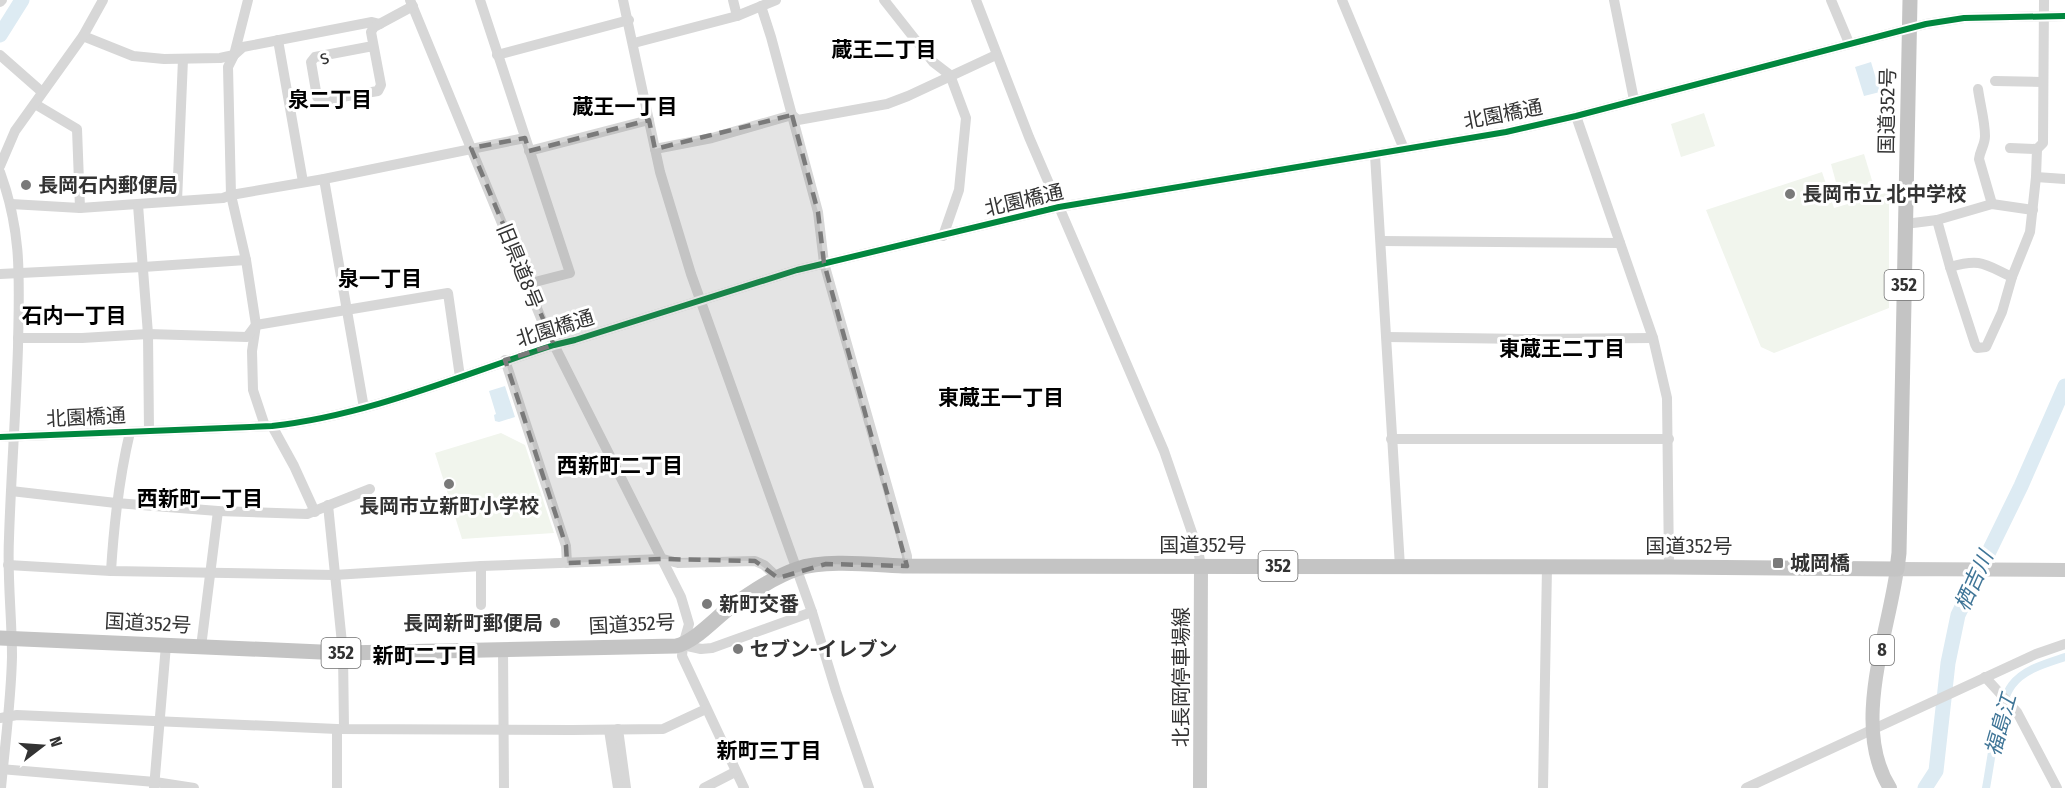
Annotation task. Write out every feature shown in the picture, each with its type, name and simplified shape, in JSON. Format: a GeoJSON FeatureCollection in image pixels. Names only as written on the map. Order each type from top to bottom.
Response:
{"type":"FeatureCollection","features":[{"type":"Feature","properties":{"kind":"highway","name":"国道352号"},"geometry":{"type":"LineString","coordinates":[[5,638],[343,653],[683,645],[733,605],[778,578],[797,569],[826,564],[1897,569],[1900,541],[1910,0]]}},
{"type":"Feature","properties":{"kind":"main road","name":"北長岡停車場線"},"geometry":{"type":"LineString","coordinates":[[1200,788],[1201,566]]}},
{"type":"Feature","properties":{"kind":"main road"},"geometry":{"type":"LineString","coordinates":[[1897,569],[2065,570]]}},
{"type":"Feature","properties":{"kind":"main road","name":"8"},"geometry":{"type":"LineString","coordinates":[[1888,785],[1872,731],[1874,691],[1897,569]]}},
{"type":"Feature","properties":{"kind":"street"},"geometry":{"type":"LineString","coordinates":[[0,166],[15,131],[83,36],[103,0]]}},
{"type":"Feature","properties":{"kind":"street"},"geometry":{"type":"LineString","coordinates":[[248,0],[234,56],[228,67],[231,195],[246,260],[256,326],[252,351],[254,390],[268,426],[294,465],[315,512]]}},
{"type":"Feature","properties":{"kind":"street"},"geometry":{"type":"LineString","coordinates":[[480,0],[570,273],[527,284]]}},
{"type":"Feature","properties":{"kind":"street"},"geometry":{"type":"LineString","coordinates":[[624,0],[655,149],[676,224],[812,612],[868,788]]}},
{"type":"Feature","properties":{"kind":"street"},"geometry":{"type":"LineString","coordinates":[[733,0],[737,16]]}},
{"type":"Feature","properties":{"kind":"street"},"geometry":{"type":"LineString","coordinates":[[634,43],[737,16],[776,0]]}},
{"type":"Feature","properties":{"kind":"street"},"geometry":{"type":"LineString","coordinates":[[884,0],[933,62],[950,75],[966,118],[959,190],[943,236]]}},
{"type":"Feature","properties":{"kind":"street"},"geometry":{"type":"LineString","coordinates":[[976,0],[996,55],[1059,207],[1164,451],[1198,550],[1201,566]]}},
{"type":"Feature","properties":{"kind":"street"},"geometry":{"type":"LineString","coordinates":[[1342,0],[1404,149]]}},
{"type":"Feature","properties":{"kind":"street"},"geometry":{"type":"LineString","coordinates":[[1614,0],[1634,100]]}},
{"type":"Feature","properties":{"kind":"street"},"geometry":{"type":"LineString","coordinates":[[1831,0],[1849,43]]}},
{"type":"Feature","properties":{"kind":"street"},"geometry":{"type":"LineString","coordinates":[[1937,220],[1977,348],[1986,347],[2002,312],[2012,277],[2027,242],[2033,210],[2037,149],[2043,143],[2044,0]]}},
{"type":"Feature","properties":{"kind":"street"},"geometry":{"type":"LineString","coordinates":[[83,36],[133,56],[183,59],[220,58],[234,56],[243,47],[372,22],[380,24],[412,3]]}},
{"type":"Feature","properties":{"kind":"street","name":"旧県道8号"},"geometry":{"type":"LineString","coordinates":[[412,3],[554,345],[681,597],[689,624],[682,656],[744,788]]}},
{"type":"Feature","properties":{"kind":"street"},"geometry":{"type":"LineString","coordinates":[[760,6],[774,48],[818,212],[824,263],[908,566]]}},
{"type":"Feature","properties":{"kind":"street","name":"北園橋通"},"geometry":{"type":"LineString","coordinates":[[0,437],[268,426],[310,422],[364,408],[505,360],[824,263],[1059,207],[1506,132],[1576,116],[1909,27],[1964,18],[2065,16]]}},
{"type":"Feature","properties":{"kind":"street"},"geometry":{"type":"LineString","coordinates":[[497,55],[629,20]]}},
{"type":"Feature","properties":{"kind":"street","name":"s"},"geometry":{"type":"LineString","coordinates":[[373,46],[315,57],[311,62],[317,97],[322,100],[378,91],[381,85],[371,32],[380,24]]}},
{"type":"Feature","properties":{"kind":"street"},"geometry":{"type":"LineString","coordinates":[[278,40],[303,182]]}},
{"type":"Feature","properties":{"kind":"street"},"geometry":{"type":"LineString","coordinates":[[655,149],[712,138],[792,116],[798,120],[886,104],[996,55]]}},
{"type":"Feature","properties":{"kind":"street"},"geometry":{"type":"LineString","coordinates":[[2,56],[42,92]]}},
{"type":"Feature","properties":{"kind":"street"},"geometry":{"type":"LineString","coordinates":[[177,201],[183,59]]}},
{"type":"Feature","properties":{"kind":"street"},"geometry":{"type":"LineString","coordinates":[[1995,81],[2042,82]]}},
{"type":"Feature","properties":{"kind":"street"},"geometry":{"type":"LineString","coordinates":[[1977,89],[1985,135],[1984,147],[1979,159],[1992,204]]}},
{"type":"Feature","properties":{"kind":"street"},"geometry":{"type":"LineString","coordinates":[[35,104],[77,129],[80,208]]}},
{"type":"Feature","properties":{"kind":"street"},"geometry":{"type":"LineString","coordinates":[[1576,116],[1653,338],[1667,398],[1670,567]]}},
{"type":"Feature","properties":{"kind":"street"},"geometry":{"type":"LineString","coordinates":[[529,151],[649,120]]}},
{"type":"Feature","properties":{"kind":"street"},"geometry":{"type":"LineString","coordinates":[[11,204],[80,208],[223,198],[440,157],[471,148],[525,138]]}},
{"type":"Feature","properties":{"kind":"street"},"geometry":{"type":"LineString","coordinates":[[2010,148],[2037,149]]}},
{"type":"Feature","properties":{"kind":"street"},"geometry":{"type":"LineString","coordinates":[[1375,155],[1400,567]]}},
{"type":"Feature","properties":{"kind":"street"},"geometry":{"type":"LineString","coordinates":[[0,172],[11,204],[20,272],[15,437],[11,491],[4,539],[8,565],[5,638],[12,654],[4,717],[1,788]]}},
{"type":"Feature","properties":{"kind":"street"},"geometry":{"type":"LineString","coordinates":[[2036,177],[2065,179]]}},
{"type":"Feature","properties":{"kind":"street"},"geometry":{"type":"LineString","coordinates":[[324,179],[364,408]]}},
{"type":"Feature","properties":{"kind":"street"},"geometry":{"type":"LineString","coordinates":[[1905,224],[1937,220],[1992,204],[2033,210]]}},
{"type":"Feature","properties":{"kind":"street"},"geometry":{"type":"LineString","coordinates":[[138,205],[148,334],[149,431]]}},
{"type":"Feature","properties":{"kind":"street"},"geometry":{"type":"LineString","coordinates":[[1381,241],[1620,243]]}},
{"type":"Feature","properties":{"kind":"street"},"geometry":{"type":"LineString","coordinates":[[0,274],[246,260]]}},
{"type":"Feature","properties":{"kind":"street"},"geometry":{"type":"LineString","coordinates":[[1950,267],[1976,261],[2012,277]]}},
{"type":"Feature","properties":{"kind":"street"},"geometry":{"type":"LineString","coordinates":[[18,338],[82,338],[148,334],[247,337],[256,326],[448,293],[460,377]]}},
{"type":"Feature","properties":{"kind":"street"},"geometry":{"type":"LineString","coordinates":[[1387,337],[1653,338]]}},
{"type":"Feature","properties":{"kind":"street"},"geometry":{"type":"LineString","coordinates":[[505,360],[566,546],[567,563]]}},
{"type":"Feature","properties":{"kind":"street"},"geometry":{"type":"LineString","coordinates":[[111,571],[116,503],[130,432]]}},
{"type":"Feature","properties":{"kind":"street"},"geometry":{"type":"LineString","coordinates":[[1391,439],[1669,439]]}},
{"type":"Feature","properties":{"kind":"street"},"geometry":{"type":"LineString","coordinates":[[11,491],[116,503],[298,514],[315,512],[370,489]]}},
{"type":"Feature","properties":{"kind":"street"},"geometry":{"type":"LineString","coordinates":[[328,505],[343,653],[337,788]]}},
{"type":"Feature","properties":{"kind":"street"},"geometry":{"type":"LineString","coordinates":[[201,647],[218,510]]}},
{"type":"Feature","properties":{"kind":"street"},"geometry":{"type":"LineString","coordinates":[[8,565],[111,571],[334,575],[482,566],[663,559],[678,563],[755,561],[764,565],[778,578]]}},
{"type":"Feature","properties":{"kind":"street"},"geometry":{"type":"LineString","coordinates":[[481,605],[482,566]]}},
{"type":"Feature","properties":{"kind":"street"},"geometry":{"type":"LineString","coordinates":[[1543,788],[1547,567]]}},
{"type":"Feature","properties":{"kind":"street"},"geometry":{"type":"LineString","coordinates":[[683,645],[701,649],[712,648],[812,612]]}},
{"type":"Feature","properties":{"kind":"street"},"geometry":{"type":"LineString","coordinates":[[1746,788],[2037,654],[2065,644]]}},
{"type":"Feature","properties":{"kind":"street"},"geometry":{"type":"LineString","coordinates":[[154,785],[166,645]]}},
{"type":"Feature","properties":{"kind":"street"},"geometry":{"type":"LineString","coordinates":[[503,650],[504,788]]}},
{"type":"Feature","properties":{"kind":"street"},"geometry":{"type":"LineString","coordinates":[[1980,680],[1995,688],[2013,709],[2057,788]]}},
{"type":"Feature","properties":{"kind":"street"},"geometry":{"type":"LineString","coordinates":[[4,717],[340,729],[613,730],[663,729],[706,709]]}},
{"type":"Feature","properties":{"kind":"street"},"geometry":{"type":"LineString","coordinates":[[613,730],[618,788]]}},
{"type":"Feature","properties":{"kind":"street"},"geometry":{"type":"LineString","coordinates":[[613,730],[626,788]]}},
{"type":"Feature","properties":{"kind":"street"},"geometry":{"type":"LineString","coordinates":[[1,769],[194,788]]}},
{"type":"Feature","properties":{"kind":"street"},"geometry":{"type":"LineString","coordinates":[[704,788],[735,772]]}},
{"type":"Feature","properties":{"kind":"highlighted area"},"geometry":{"type":"Polygon","coordinates":[[[792,115],[818,212],[824,263],[907,566],[826,564],[778,578],[755,561],[663,559],[567,563],[566,546],[505,360],[554,345],[471,148],[525,138],[529,151],[649,120],[655,149],[792,115]]]}},
{"type":"Feature","properties":{"kind":"shaded area"},"geometry":{"type":"Polygon","coordinates":[[[1871,62],[1880,92],[1864,96],[1855,67],[1871,62]]]}},
{"type":"Feature","properties":{"kind":"shaded area"},"geometry":{"type":"Polygon","coordinates":[[[1704,113],[1715,146],[1681,157],[1671,124],[1704,113]]]}},
{"type":"Feature","properties":{"kind":"shaded area"},"geometry":{"type":"Polygon","coordinates":[[[1864,154],[1874,187],[1840,197],[1831,164],[1864,154]]]}},
{"type":"Feature","properties":{"kind":"shaded area"},"geometry":{"type":"Polygon","coordinates":[[[1822,172],[1834,208],[1889,192],[1889,308],[1774,353],[1761,347],[1706,210],[1822,172]]]}},
{"type":"Feature","properties":{"kind":"shaded area"},"geometry":{"type":"Polygon","coordinates":[[[505,386],[515,417],[499,422],[495,421],[494,415],[496,414],[489,391],[505,386]]]}},
{"type":"Feature","properties":{"kind":"shaded area"},"geometry":{"type":"Polygon","coordinates":[[[501,433],[525,445],[554,533],[462,539],[435,453],[501,433]]]}},
{"type":"Feature","properties":{"kind":"waterway"},"geometry":{"type":"LineString","coordinates":[[0,35],[22,0]]}},
{"type":"Feature","properties":{"kind":"waterway","name":"栖吉川"},"geometry":{"type":"LineString","coordinates":[[1925,788],[1936,771],[1948,663],[1958,615],[2021,486],[2065,386]]}},
{"type":"Feature","properties":{"kind":"waterway","name":"福島江"},"geometry":{"type":"LineString","coordinates":[[1986,788],[1998,720],[2012,685],[2029,671],[2065,657]]}},
{"type":"Feature","properties":{"kind":"cycle path"},"geometry":{"type":"LineString","coordinates":[[0,437],[272,426],[308,421],[415,393],[554,345],[797,270],[1059,207],[1506,132],[1576,116],[1926,24],[1964,18],[2065,16]]}},
{"type":"Feature","properties":{"kind":"place","name":"長岡石内郵便局"},"geometry":{"type":"Point","coordinates":[26,185]}},
{"type":"Feature","properties":{"kind":"place","name":"長岡市立 北中学校"},"geometry":{"type":"Point","coordinates":[1790,194]}},
{"type":"Feature","properties":{"kind":"place","name":"長岡市立新町小学校"},"geometry":{"type":"Point","coordinates":[449,484]}},
{"type":"Feature","properties":{"kind":"place","name":"城岡橋"},"geometry":{"type":"Point","coordinates":[1778,563]}},
{"type":"Feature","properties":{"kind":"place","name":"新町交番"},"geometry":{"type":"Point","coordinates":[707,604]}},
{"type":"Feature","properties":{"kind":"place","name":"長岡新町郵便局"},"geometry":{"type":"Point","coordinates":[555,623]}},
{"type":"Feature","properties":{"kind":"place","name":"セブン-イレブン"},"geometry":{"type":"Point","coordinates":[738,649]}},
{"type":"Feature","properties":{"kind":"district","name":"蔵王二丁目"},"geometry":{"type":"Point","coordinates":[884,50]}},
{"type":"Feature","properties":{"kind":"district","name":"泉二丁目"},"geometry":{"type":"Point","coordinates":[330,100]}},
{"type":"Feature","properties":{"kind":"district","name":"蔵王一丁目"},"geometry":{"type":"Point","coordinates":[625,107]}},
{"type":"Feature","properties":{"kind":"district","name":"泉一丁目"},"geometry":{"type":"Point","coordinates":[380,279]}},
{"type":"Feature","properties":{"kind":"district","name":"石内一丁目"},"geometry":{"type":"Point","coordinates":[74,316]}},
{"type":"Feature","properties":{"kind":"district","name":"東蔵王二丁目"},"geometry":{"type":"Point","coordinates":[1562,349]}},
{"type":"Feature","properties":{"kind":"district","name":"東蔵王一丁目"},"geometry":{"type":"Point","coordinates":[1001,398]}},
{"type":"Feature","properties":{"kind":"district","name":"西新町二丁目"},"geometry":{"type":"Point","coordinates":[620,466]}},
{"type":"Feature","properties":{"kind":"district","name":"西新町一丁目"},"geometry":{"type":"Point","coordinates":[200,499]}},
{"type":"Feature","properties":{"kind":"district","name":"新町二丁目"},"geometry":{"type":"Point","coordinates":[425,656]}},
{"type":"Feature","properties":{"kind":"district","name":"新町三丁目"},"geometry":{"type":"Point","coordinates":[769,751]}}]}
